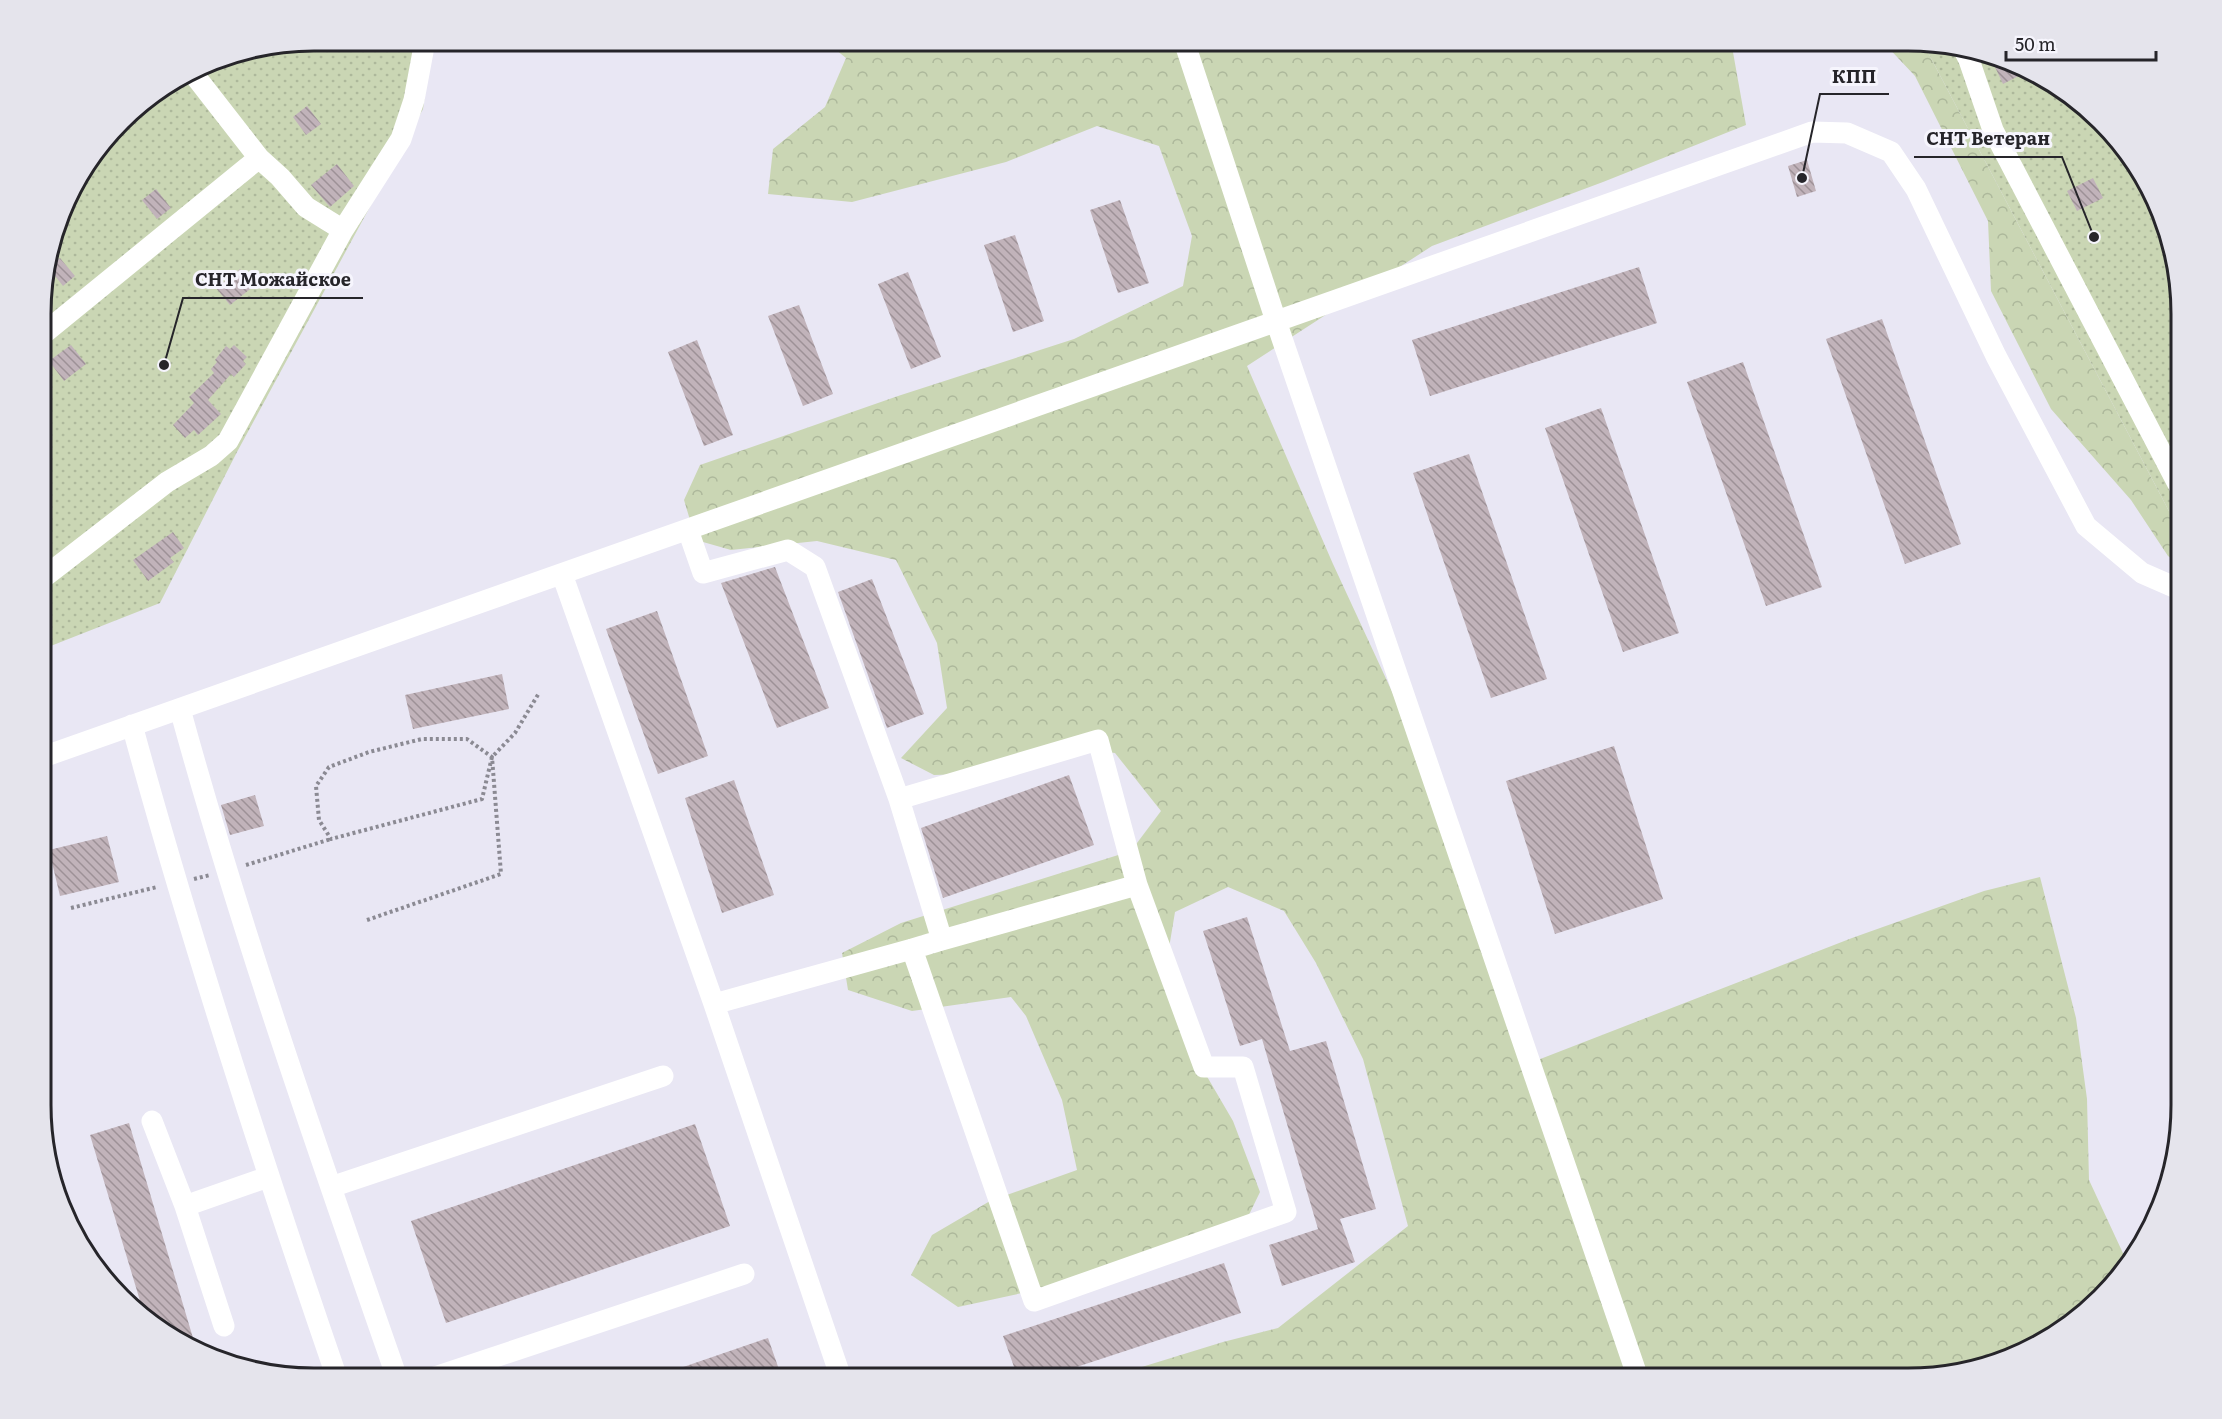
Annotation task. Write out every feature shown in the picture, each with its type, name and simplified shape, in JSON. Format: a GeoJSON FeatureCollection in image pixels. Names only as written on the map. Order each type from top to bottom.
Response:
{"type":"FeatureCollection","features":[{"type":"Feature","properties":{"kind":"street"},"geometry":{"type":"LineString","coordinates":[[51,572],[167,482],[211,456],[228,441],[343,230],[401,139],[414,100],[423,51]]}},
{"type":"Feature","properties":{"kind":"street"},"geometry":{"type":"LineString","coordinates":[[1188,51],[1276,321],[1635,1368]]}},
{"type":"Feature","properties":{"kind":"street"},"geometry":{"type":"LineString","coordinates":[[1973,59],[1993,130],[2171,471]]}},
{"type":"Feature","properties":{"kind":"street"},"geometry":{"type":"LineString","coordinates":[[197,78],[259,158],[280,177],[306,207],[343,230]]}},
{"type":"Feature","properties":{"kind":"street"},"geometry":{"type":"LineString","coordinates":[[51,754],[1812,132],[1847,133],[1891,152],[1916,189],[1996,356],[2086,526],[2142,573],[2171,586]]}},
{"type":"Feature","properties":{"kind":"street"},"geometry":{"type":"LineString","coordinates":[[51,327],[259,158]]}},
{"type":"Feature","properties":{"kind":"street"},"geometry":{"type":"LineString","coordinates":[[688,530],[703,573],[788,550],[815,567],[899,799],[942,940]]}},
{"type":"Feature","properties":{"kind":"street"},"geometry":{"type":"LineString","coordinates":[[562,574],[714,1004],[838,1368]]}},
{"type":"Feature","properties":{"kind":"street"},"geometry":{"type":"LineString","coordinates":[[180,709],[206,805],[330,1187],[393,1368]]}},
{"type":"Feature","properties":{"kind":"street"},"geometry":{"type":"LineString","coordinates":[[132,725],[157,818],[268,1177],[334,1368]]}},
{"type":"Feature","properties":{"kind":"street"},"geometry":{"type":"LineString","coordinates":[[899,799],[1098,740],[1137,885],[1204,1067],[1243,1067],[1286,1212],[1034,1301],[912,948]]}},
{"type":"Feature","properties":{"kind":"street"},"geometry":{"type":"LineString","coordinates":[[714,1004],[1137,885]]}},
{"type":"Feature","properties":{"kind":"street"},"geometry":{"type":"LineString","coordinates":[[330,1187],[663,1076]]}},
{"type":"Feature","properties":{"kind":"street"},"geometry":{"type":"LineString","coordinates":[[152,1121],[185,1206],[224,1326]]}},
{"type":"Feature","properties":{"kind":"street"},"geometry":{"type":"LineString","coordinates":[[185,1206],[268,1177]]}},
{"type":"Feature","properties":{"kind":"street"},"geometry":{"type":"LineString","coordinates":[[462,1368],[744,1274]]}},
{"type":"Feature","properties":{"kind":"path"},"geometry":{"type":"LineString","coordinates":[[71,908],[228,871],[331,839],[482,799],[492,756],[515,733],[539,693]]}},
{"type":"Feature","properties":{"kind":"path"},"geometry":{"type":"LineString","coordinates":[[331,839],[319,820],[316,786],[329,767],[369,752],[422,740],[467,739],[492,756]]}},
{"type":"Feature","properties":{"kind":"path"},"geometry":{"type":"LineString","coordinates":[[367,920],[501,874],[492,756]]}},
{"type":"Feature","properties":{"kind":"green space"},"geometry":{"type":"Polygon","coordinates":[[[432,51],[423,109],[237,452],[160,603],[51,646],[51,314],[53,280],[60,246],[78,198],[105,154],[128,128],[168,95],[214,71],[246,60],[280,53],[432,51]]]}},
{"type":"Feature","properties":{"kind":"green space"},"geometry":{"type":"Polygon","coordinates":[[[837,51],[1733,51],[1746,125],[1432,246],[1247,366],[1333,564],[1413,737],[1530,1063],[1852,938],[1984,891],[2040,877],[2076,1018],[2087,1099],[2089,1180],[2124,1255],[2094,1291],[2054,1324],[2024,1341],[1976,1359],[1942,1366],[1908,1368],[1138,1368],[1278,1328],[1408,1226],[1363,1059],[1316,963],[1284,911],[1228,887],[1175,912],[1166,966],[1188,1044],[1233,1121],[1260,1192],[1245,1223],[1054,1286],[958,1307],[911,1275],[932,1235],[990,1201],[1077,1170],[1062,1100],[1026,1016],[1011,997],[912,1011],[848,990],[842,953],[901,923],[1131,851],[1161,811],[1115,753],[1087,750],[998,773],[934,775],[901,758],[947,708],[937,643],[896,560],[817,541],[731,550],[696,540],[684,500],[700,465],[898,396],[1074,339],[1183,286],[1192,236],[1159,146],[1097,126],[1006,162],[852,202],[768,194],[773,149],[825,107],[846,58],[837,51]]]}},
{"type":"Feature","properties":{"kind":"green space"},"geometry":{"type":"Polygon","coordinates":[[[1891,51],[1928,52],[2171,515],[2171,558],[2131,500],[2051,409],[1991,291],[1988,221],[1915,76],[1891,51]]]}},
{"type":"Feature","properties":{"kind":"green space"},"geometry":{"type":"Polygon","coordinates":[[[1928,52],[1959,56],[1992,65],[2024,78],[2054,95],[2081,116],[2106,141],[2127,168],[2144,198],[2162,246],[2169,280],[2171,515],[1928,52]]]}},
{"type":"Feature","properties":{"kind":"building"},"geometry":{"type":"Polygon","coordinates":[[[1996,67],[2019,76],[2003,84],[1996,67]]]}},
{"type":"Feature","properties":{"kind":"building"},"geometry":{"type":"Polygon","coordinates":[[[307,106],[321,124],[306,135],[293,117],[307,106]]]}},
{"type":"Feature","properties":{"kind":"building"},"geometry":{"type":"Polygon","coordinates":[[[1807,160],[1816,191],[1797,197],[1788,166],[1807,160]]]}},
{"type":"Feature","properties":{"kind":"building"},"geometry":{"type":"Polygon","coordinates":[[[337,164],[354,186],[330,207],[311,185],[337,164]]]}},
{"type":"Feature","properties":{"kind":"building"},"geometry":{"type":"Polygon","coordinates":[[[2093,178],[2103,198],[2077,211],[2067,191],[2093,178]]]}},
{"type":"Feature","properties":{"kind":"building"},"geometry":{"type":"Polygon","coordinates":[[[156,189],[171,208],[157,219],[142,200],[156,189]]]}},
{"type":"Feature","properties":{"kind":"building"},"geometry":{"type":"Polygon","coordinates":[[[1120,200],[1149,283],[1118,293],[1090,210],[1120,200]]]}},
{"type":"Feature","properties":{"kind":"building"},"geometry":{"type":"Polygon","coordinates":[[[1015,235],[1044,321],[1013,332],[984,245],[1015,235]]]}},
{"type":"Feature","properties":{"kind":"building"},"geometry":{"type":"Polygon","coordinates":[[[60,258],[75,276],[63,286],[54,275],[57,261],[60,258]]]}},
{"type":"Feature","properties":{"kind":"building"},"geometry":{"type":"Polygon","coordinates":[[[1639,267],[1657,323],[1430,396],[1412,340],[1639,267]]]}},
{"type":"Feature","properties":{"kind":"building"},"geometry":{"type":"Polygon","coordinates":[[[240,269],[254,286],[230,305],[216,288],[240,269]]]}},
{"type":"Feature","properties":{"kind":"building"},"geometry":{"type":"Polygon","coordinates":[[[908,272],[941,357],[911,369],[878,284],[908,272]]]}},
{"type":"Feature","properties":{"kind":"building"},"geometry":{"type":"Polygon","coordinates":[[[799,305],[833,394],[803,406],[768,316],[799,305]]]}},
{"type":"Feature","properties":{"kind":"building"},"geometry":{"type":"Polygon","coordinates":[[[1882,319],[1961,544],[1905,564],[1826,339],[1882,319]]]}},
{"type":"Feature","properties":{"kind":"building"},"geometry":{"type":"Polygon","coordinates":[[[697,340],[733,435],[704,446],[668,352],[697,340]]]}},
{"type":"Feature","properties":{"kind":"building"},"geometry":{"type":"Polygon","coordinates":[[[71,345],[86,364],[64,381],[51,364],[51,360],[71,345]]]}},
{"type":"Feature","properties":{"kind":"building"},"geometry":{"type":"Polygon","coordinates":[[[234,345],[247,357],[243,361],[246,364],[234,377],[231,374],[208,400],[221,414],[198,435],[194,430],[185,438],[173,425],[194,403],[189,397],[214,373],[211,369],[217,362],[215,360],[226,346],[230,349],[234,345]]]}},
{"type":"Feature","properties":{"kind":"building"},"geometry":{"type":"Polygon","coordinates":[[[1743,362],[1822,587],[1766,606],[1687,382],[1743,362]]]}},
{"type":"Feature","properties":{"kind":"building"},"geometry":{"type":"Polygon","coordinates":[[[1601,408],[1679,633],[1623,652],[1545,428],[1601,408]]]}},
{"type":"Feature","properties":{"kind":"building"},"geometry":{"type":"Polygon","coordinates":[[[1469,454],[1547,679],[1491,698],[1413,473],[1469,454]]]}},
{"type":"Feature","properties":{"kind":"building"},"geometry":{"type":"Polygon","coordinates":[[[173,532],[184,548],[170,558],[174,562],[148,581],[133,560],[173,532]]]}},
{"type":"Feature","properties":{"kind":"building"},"geometry":{"type":"Polygon","coordinates":[[[775,567],[829,708],[777,728],[721,583],[775,567]]]}},
{"type":"Feature","properties":{"kind":"building"},"geometry":{"type":"Polygon","coordinates":[[[872,579],[924,714],[887,728],[838,592],[872,579]]]}},
{"type":"Feature","properties":{"kind":"building"},"geometry":{"type":"Polygon","coordinates":[[[657,611],[708,756],[658,774],[606,629],[657,611]]]}},
{"type":"Feature","properties":{"kind":"building"},"geometry":{"type":"Polygon","coordinates":[[[502,674],[509,709],[413,729],[405,695],[502,674]]]}},
{"type":"Feature","properties":{"kind":"building"},"geometry":{"type":"Polygon","coordinates":[[[1614,746],[1663,899],[1555,934],[1506,781],[1614,746]]]}},
{"type":"Feature","properties":{"kind":"building"},"geometry":{"type":"Polygon","coordinates":[[[1069,775],[1094,845],[943,898],[921,828],[1069,775]]]}},
{"type":"Feature","properties":{"kind":"building"},"geometry":{"type":"Polygon","coordinates":[[[734,780],[774,895],[722,913],[685,798],[734,780]]]}},
{"type":"Feature","properties":{"kind":"building"},"geometry":{"type":"Polygon","coordinates":[[[255,795],[264,826],[230,835],[221,805],[255,795]]]}},
{"type":"Feature","properties":{"kind":"building"},"geometry":{"type":"Polygon","coordinates":[[[107,836],[119,882],[60,896],[51,850],[107,836]]]}},
{"type":"Feature","properties":{"kind":"building"},"geometry":{"type":"Polygon","coordinates":[[[1247,917],[1290,1051],[1326,1041],[1376,1209],[1340,1219],[1355,1262],[1282,1286],[1269,1245],[1318,1229],[1262,1039],[1240,1046],[1203,931],[1247,917]]]}},
{"type":"Feature","properties":{"kind":"building"},"geometry":{"type":"Polygon","coordinates":[[[129,1123],[193,1338],[168,1324],[141,1303],[90,1135],[129,1123]]]}},
{"type":"Feature","properties":{"kind":"building"},"geometry":{"type":"Polygon","coordinates":[[[695,1124],[730,1226],[446,1323],[411,1221],[695,1124]]]}},
{"type":"Feature","properties":{"kind":"building"},"geometry":{"type":"Polygon","coordinates":[[[1224,1263],[1241,1313],[1073,1368],[1014,1368],[1003,1336],[1224,1263]]]}},
{"type":"Feature","properties":{"kind":"building"},"geometry":{"type":"Polygon","coordinates":[[[768,1338],[778,1368],[680,1368],[768,1338]]]}},
{"type":"Feature","properties":{"kind":"place","name":"КПП"},"geometry":{"type":"Point","coordinates":[1802,178]}},
{"type":"Feature","properties":{"kind":"place","name":"СНТ Ветеран"},"geometry":{"type":"Point","coordinates":[2094,237]}},
{"type":"Feature","properties":{"kind":"place","name":"СНТ Можайское"},"geometry":{"type":"Point","coordinates":[164,365]}}]}
